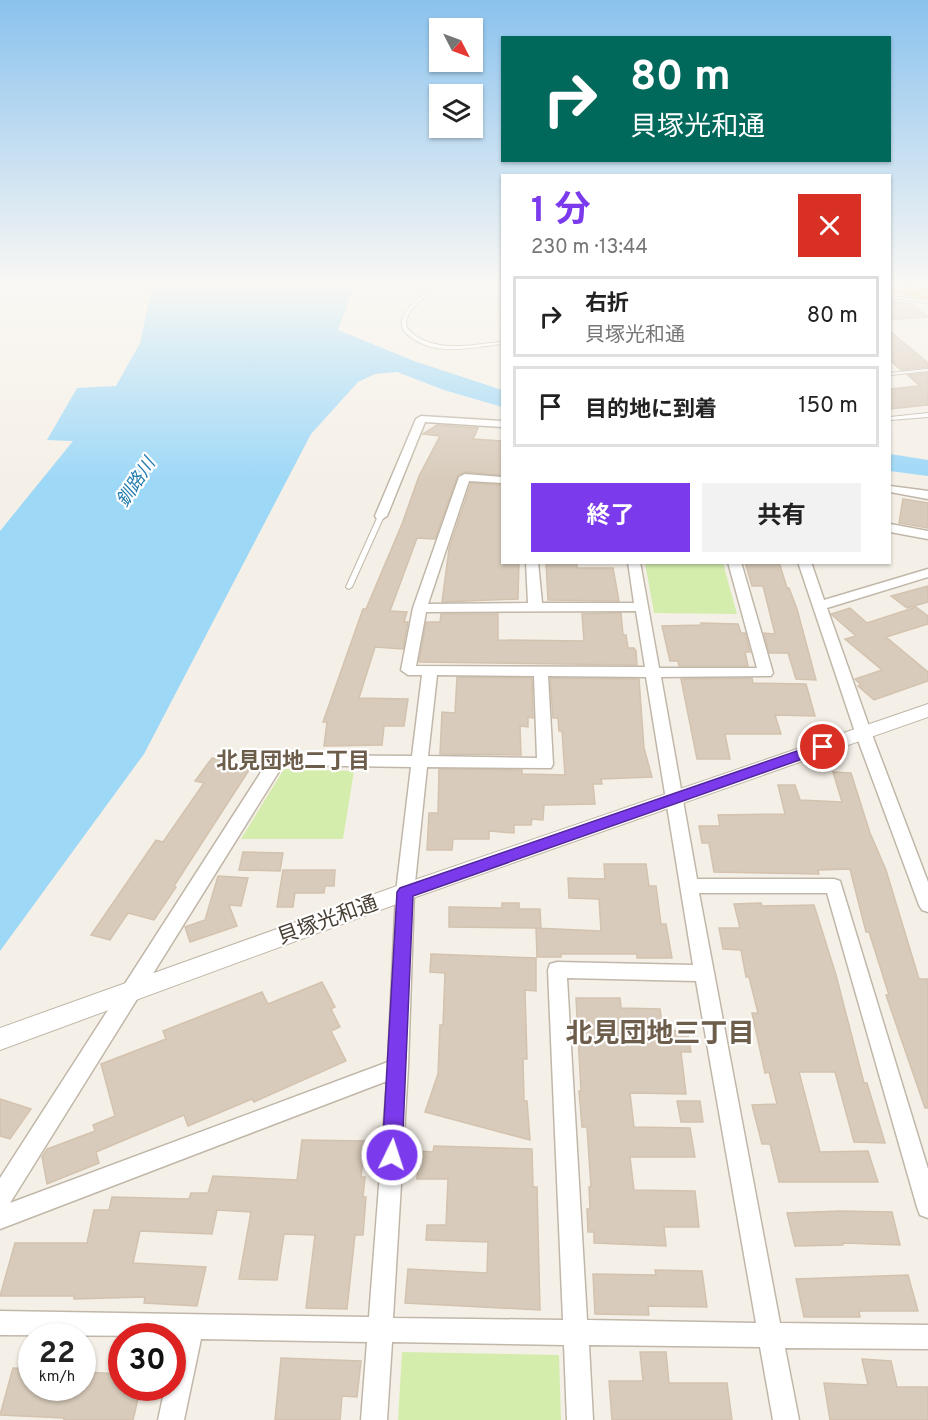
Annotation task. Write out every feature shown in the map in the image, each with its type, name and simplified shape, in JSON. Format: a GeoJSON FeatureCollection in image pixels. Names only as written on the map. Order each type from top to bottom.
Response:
{"type":"FeatureCollection","features":[{"type":"Feature","properties":{"kind":"street"},"geometry":{"type":"LineString","coordinates":[[381,516],[421,419],[501,424]]}},
{"type":"Feature","properties":{"kind":"street"},"geometry":{"type":"LineString","coordinates":[[501,480],[465,477],[420,608],[408,670],[766,673],[735,564]]}},
{"type":"Feature","properties":{"kind":"street"},"geometry":{"type":"LineString","coordinates":[[891,489],[928,495]]}},
{"type":"Feature","properties":{"kind":"street"},"geometry":{"type":"LineString","coordinates":[[891,528],[928,535]]}},
{"type":"Feature","properties":{"kind":"street"},"geometry":{"type":"LineString","coordinates":[[532,564],[534,606]]}},
{"type":"Feature","properties":{"kind":"street"},"geometry":{"type":"LineString","coordinates":[[634,564],[704,973],[786,1420]]}},
{"type":"Feature","properties":{"kind":"street"},"geometry":{"type":"LineString","coordinates":[[805,564],[863,732],[927,898]]}},
{"type":"Feature","properties":{"kind":"street"},"geometry":{"type":"LineString","coordinates":[[818,606],[928,573]]}},
{"type":"Feature","properties":{"kind":"street"},"geometry":{"type":"LineString","coordinates":[[420,608],[534,606],[641,608]]}},
{"type":"Feature","properties":{"kind":"street"},"geometry":{"type":"LineString","coordinates":[[374,1420],[398,1067],[405,892],[430,669]]}},
{"type":"Feature","properties":{"kind":"street"},"geometry":{"type":"LineString","coordinates":[[0,1198],[279,759],[545,764],[541,671]]}},
{"type":"Feature","properties":{"kind":"street","name":"貝塚光和通"},"geometry":{"type":"LineString","coordinates":[[0,1039],[405,892],[928,710]]}},
{"type":"Feature","properties":{"kind":"street"},"geometry":{"type":"LineString","coordinates":[[689,886],[834,886],[928,1207]]}},
{"type":"Feature","properties":{"kind":"street"},"geometry":{"type":"LineString","coordinates":[[580,1420],[557,970],[704,973]]}},
{"type":"Feature","properties":{"kind":"street"},"geometry":{"type":"LineString","coordinates":[[0,1218],[398,1067]]}},
{"type":"Feature","properties":{"kind":"street"},"geometry":{"type":"LineString","coordinates":[[0,1323],[379,1332],[928,1336]]}},
{"type":"Feature","properties":{"kind":"street"},"geometry":{"type":"LineString","coordinates":[[171,1420],[191,1327]]}},
{"type":"Feature","properties":{"kind":"lane"},"geometry":{"type":"LineString","coordinates":[[891,374],[928,370]]}},
{"type":"Feature","properties":{"kind":"lane"},"geometry":{"type":"LineString","coordinates":[[891,419],[928,415]]}},
{"type":"Feature","properties":{"kind":"lane"},"geometry":{"type":"LineString","coordinates":[[349,587],[381,516]]}},
{"type":"Feature","properties":{"kind":"green space"},"geometry":{"type":"Polygon","coordinates":[[[645,564],[723,564],[737,614],[654,613],[645,564]]]}},
{"type":"Feature","properties":{"kind":"green space"},"geometry":{"type":"Polygon","coordinates":[[[284,769],[354,771],[343,839],[241,839],[284,769]]]}},
{"type":"Feature","properties":{"kind":"green space"},"geometry":{"type":"Polygon","coordinates":[[[402,1352],[559,1355],[561,1420],[398,1420],[402,1352]]]}},
{"type":"Feature","properties":{"kind":"water","name":"釧路川"},"geometry":{"type":"Polygon","coordinates":[[[137,349],[385,349],[501,390],[501,407],[444,390],[397,372],[375,374],[358,382],[311,434],[144,754],[0,951],[0,531],[73,441],[47,440],[77,388],[116,386],[137,349]]]}},
{"type":"Feature","properties":{"kind":"water"},"geometry":{"type":"Polygon","coordinates":[[[891,454],[928,460],[928,476],[891,471],[891,454]]]}},
{"type":"Feature","properties":{"kind":"building"},"geometry":{"type":"Polygon","coordinates":[[[891,349],[912,349],[928,363],[928,367],[901,370],[891,361],[891,349]]]}},
{"type":"Feature","properties":{"kind":"building"},"geometry":{"type":"Polygon","coordinates":[[[928,373],[928,405],[891,409],[891,389],[920,386],[908,375],[928,373]]]}},
{"type":"Feature","properties":{"kind":"building"},"geometry":{"type":"Polygon","coordinates":[[[437,425],[478,428],[473,439],[501,441],[501,475],[465,472],[458,475],[435,539],[417,538],[390,611],[407,612],[404,622],[408,622],[403,649],[375,647],[359,698],[408,699],[404,726],[384,726],[382,745],[324,746],[327,722],[323,722],[363,609],[366,609],[402,524],[419,476],[440,436],[423,434],[437,425]]]}},
{"type":"Feature","properties":{"kind":"building"},"geometry":{"type":"Polygon","coordinates":[[[471,483],[501,485],[501,564],[519,564],[518,599],[442,602],[449,549],[471,483]]]}},
{"type":"Feature","properties":{"kind":"building"},"geometry":{"type":"Polygon","coordinates":[[[903,499],[928,503],[928,528],[899,523],[903,499]]]}},
{"type":"Feature","properties":{"kind":"building"},"geometry":{"type":"Polygon","coordinates":[[[546,564],[577,564],[577,568],[613,568],[619,601],[548,600],[546,564]]]}},
{"type":"Feature","properties":{"kind":"building"},"geometry":{"type":"Polygon","coordinates":[[[746,564],[780,564],[797,609],[816,680],[796,679],[788,653],[769,653],[764,633],[775,634],[763,586],[752,586],[746,564]]]}},
{"type":"Feature","properties":{"kind":"building"},"geometry":{"type":"Polygon","coordinates":[[[928,586],[928,602],[907,608],[891,596],[928,586]]]}},
{"type":"Feature","properties":{"kind":"building"},"geometry":{"type":"Polygon","coordinates":[[[916,607],[928,616],[928,624],[886,637],[928,672],[928,681],[874,700],[858,686],[861,685],[855,679],[882,670],[845,639],[856,636],[831,614],[850,608],[867,623],[916,607]]]}},
{"type":"Feature","properties":{"kind":"building"},"geometry":{"type":"Polygon","coordinates":[[[621,613],[623,635],[626,635],[628,648],[634,648],[636,651],[637,665],[419,662],[426,622],[440,622],[441,614],[498,614],[498,640],[584,641],[582,614],[621,613]]]}},
{"type":"Feature","properties":{"kind":"building"},"geometry":{"type":"Polygon","coordinates":[[[701,623],[738,624],[741,633],[745,633],[750,652],[745,652],[748,666],[679,666],[678,661],[670,661],[662,626],[702,625],[701,623]]]}},
{"type":"Feature","properties":{"kind":"building"},"geometry":{"type":"Polygon","coordinates":[[[457,677],[532,678],[533,718],[528,717],[528,727],[520,726],[521,755],[440,754],[442,712],[455,713],[457,677]]]}},
{"type":"Feature","properties":{"kind":"building"},"geometry":{"type":"Polygon","coordinates":[[[550,678],[639,679],[644,748],[652,777],[601,779],[602,784],[593,784],[595,804],[544,805],[543,820],[532,819],[531,825],[514,825],[514,833],[489,831],[489,839],[453,839],[452,850],[427,850],[429,813],[438,813],[439,769],[522,770],[522,774],[565,775],[562,731],[559,731],[558,718],[553,718],[550,678]]]}},
{"type":"Feature","properties":{"kind":"building"},"geometry":{"type":"Polygon","coordinates":[[[752,678],[753,683],[806,684],[815,716],[775,715],[781,734],[725,734],[730,759],[697,759],[681,679],[752,678]]]}},
{"type":"Feature","properties":{"kind":"building"},"geometry":{"type":"Polygon","coordinates":[[[212,758],[251,767],[154,920],[128,913],[110,940],[91,935],[156,840],[163,842],[204,783],[195,781],[212,758]]]}},
{"type":"Feature","properties":{"kind":"building"},"geometry":{"type":"Polygon","coordinates":[[[833,772],[851,773],[870,833],[886,870],[919,979],[928,979],[928,1108],[925,1108],[886,995],[889,995],[869,932],[866,932],[850,869],[818,870],[819,874],[714,872],[709,843],[702,843],[699,826],[720,826],[718,815],[785,814],[778,785],[795,785],[800,800],[842,802],[833,772]]]}},
{"type":"Feature","properties":{"kind":"building"},"geometry":{"type":"Polygon","coordinates":[[[243,852],[283,853],[280,871],[239,870],[243,852]]]}},
{"type":"Feature","properties":{"kind":"building"},"geometry":{"type":"Polygon","coordinates":[[[604,864],[646,864],[649,886],[656,886],[661,924],[666,924],[672,958],[637,958],[637,954],[561,954],[561,957],[537,957],[536,928],[601,931],[599,899],[569,898],[568,878],[605,879],[604,864]]]}},
{"type":"Feature","properties":{"kind":"building"},"geometry":{"type":"Polygon","coordinates":[[[283,870],[335,870],[334,886],[325,886],[324,893],[295,893],[293,907],[277,907],[283,870]]]}},
{"type":"Feature","properties":{"kind":"building"},"geometry":{"type":"Polygon","coordinates":[[[218,876],[248,878],[241,906],[229,905],[237,926],[190,942],[185,927],[205,920],[218,876]]]}},
{"type":"Feature","properties":{"kind":"building"},"geometry":{"type":"Polygon","coordinates":[[[502,903],[519,903],[519,909],[540,909],[541,928],[449,927],[449,907],[502,908],[502,903]]]}},
{"type":"Feature","properties":{"kind":"building"},"geometry":{"type":"Polygon","coordinates":[[[761,903],[762,906],[814,905],[836,975],[864,1083],[867,1083],[885,1143],[854,1142],[835,1072],[799,1072],[820,1152],[868,1151],[878,1182],[779,1182],[770,1144],[762,1144],[752,1105],[777,1104],[769,1072],[765,1073],[752,1013],[758,1013],[749,977],[746,977],[741,950],[723,949],[719,928],[740,928],[734,904],[761,903]]]}},
{"type":"Feature","properties":{"kind":"building"},"geometry":{"type":"Polygon","coordinates":[[[431,954],[536,958],[536,991],[525,990],[527,1059],[523,1059],[524,1101],[527,1101],[530,1140],[425,1112],[438,1074],[445,973],[430,972],[431,954]]]}},
{"type":"Feature","properties":{"kind":"building"},"geometry":{"type":"Polygon","coordinates":[[[322,982],[335,1007],[331,1009],[340,1027],[331,1031],[346,1061],[254,1102],[252,1099],[188,1126],[184,1115],[96,1152],[99,1163],[47,1184],[42,1157],[47,1149],[95,1131],[93,1125],[115,1116],[101,1064],[166,1039],[163,1031],[262,992],[268,1004],[322,982]]]}},
{"type":"Feature","properties":{"kind":"building"},"geometry":{"type":"Polygon","coordinates":[[[576,998],[620,998],[621,1008],[660,1009],[663,1030],[687,1031],[691,1052],[681,1052],[686,1094],[630,1093],[634,1127],[690,1128],[695,1157],[630,1157],[634,1190],[695,1191],[699,1227],[664,1227],[666,1246],[594,1243],[594,1232],[588,1232],[587,1209],[590,1209],[589,1187],[591,1187],[587,1127],[582,1127],[579,1091],[581,1091],[576,998]]]}},
{"type":"Feature","properties":{"kind":"building"},"geometry":{"type":"Polygon","coordinates":[[[0,1099],[31,1109],[10,1139],[0,1136],[0,1099]]]}},
{"type":"Feature","properties":{"kind":"building"},"geometry":{"type":"Polygon","coordinates":[[[677,1101],[700,1101],[703,1122],[681,1122],[677,1101]]]}},
{"type":"Feature","properties":{"kind":"building"},"geometry":{"type":"Polygon","coordinates":[[[302,1140],[365,1141],[361,1177],[365,1177],[363,1197],[366,1197],[363,1235],[355,1235],[347,1309],[306,1308],[315,1235],[284,1234],[277,1280],[239,1279],[251,1212],[217,1210],[212,1234],[140,1231],[133,1263],[206,1267],[197,1306],[144,1303],[145,1297],[74,1299],[74,1296],[0,1296],[15,1243],[87,1243],[94,1210],[109,1210],[112,1197],[189,1199],[191,1193],[208,1193],[213,1176],[297,1180],[302,1140]]]}},
{"type":"Feature","properties":{"kind":"building"},"geometry":{"type":"Polygon","coordinates":[[[434,1146],[532,1149],[533,1187],[537,1187],[540,1310],[405,1303],[408,1269],[487,1273],[488,1242],[426,1240],[427,1225],[446,1225],[448,1179],[417,1179],[419,1151],[433,1152],[434,1146]]]}},
{"type":"Feature","properties":{"kind":"building"},"geometry":{"type":"Polygon","coordinates":[[[892,1212],[900,1245],[843,1243],[843,1245],[795,1246],[787,1213],[892,1212]]]}},
{"type":"Feature","properties":{"kind":"building"},"geometry":{"type":"Polygon","coordinates":[[[655,1270],[702,1271],[707,1307],[648,1306],[649,1315],[595,1314],[593,1274],[656,1275],[655,1270]]]}},
{"type":"Feature","properties":{"kind":"building"},"geometry":{"type":"Polygon","coordinates":[[[908,1275],[918,1311],[859,1311],[860,1317],[804,1317],[796,1279],[908,1275]]]}},
{"type":"Feature","properties":{"kind":"building"},"geometry":{"type":"Polygon","coordinates":[[[640,1352],[666,1352],[669,1383],[727,1383],[732,1420],[612,1420],[609,1381],[643,1381],[640,1352]]]}},
{"type":"Feature","properties":{"kind":"building"},"geometry":{"type":"Polygon","coordinates":[[[281,1358],[361,1361],[357,1397],[342,1396],[340,1420],[275,1420],[281,1358]]]}},
{"type":"Feature","properties":{"kind":"building"},"geometry":{"type":"Polygon","coordinates":[[[862,1359],[891,1361],[897,1387],[928,1387],[928,1420],[830,1420],[824,1383],[868,1385],[862,1359]]]}},
{"type":"Feature","properties":{"kind":"building"},"geometry":{"type":"Polygon","coordinates":[[[13,1368],[18,1368],[18,1401],[96,1401],[96,1373],[108,1373],[108,1401],[137,1401],[133,1420],[64,1420],[64,1418],[0,1415],[13,1368]]]}},
{"type":"Feature","properties":{"kind":"district","name":"北見団地二丁目"},"geometry":{"type":"Point","coordinates":[293,762]}},
{"type":"Feature","properties":{"kind":"district","name":"北見団地三丁目"},"geometry":{"type":"Point","coordinates":[660,1035]}},
{"type":"Feature","properties":{"kind":"route"},"geometry":{"type":"LineString","coordinates":[[392,1155],[405,892],[823,747]]}}]}
